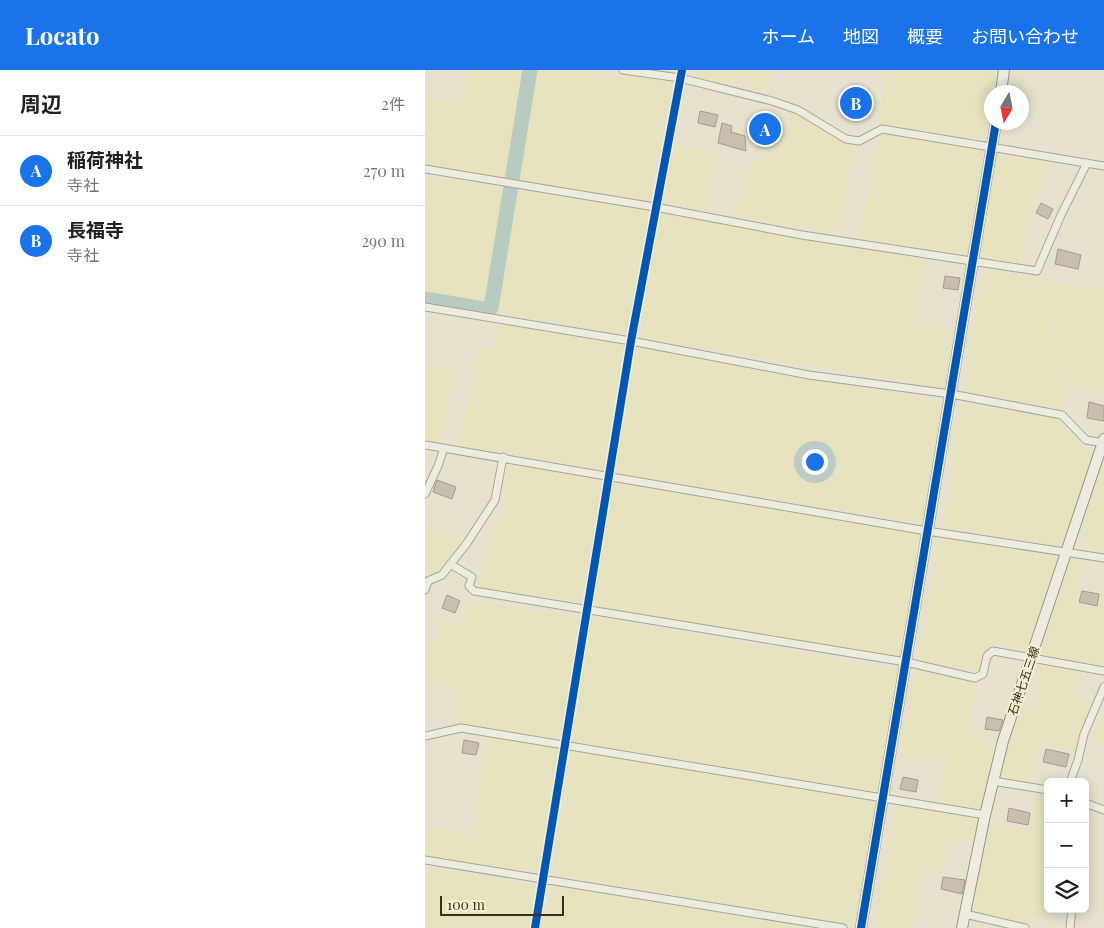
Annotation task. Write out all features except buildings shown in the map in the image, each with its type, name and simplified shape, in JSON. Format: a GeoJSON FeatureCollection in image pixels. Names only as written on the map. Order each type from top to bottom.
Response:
{"type":"FeatureCollection","features":[{"type":"Feature","properties":{"kind":"street"},"geometry":{"type":"LineString","coordinates":[[623,70],[681,78],[772,101],[798,110],[846,139],[859,142],[882,129],[1104,166]]}},
{"type":"Feature","properties":{"kind":"street"},"geometry":{"type":"LineString","coordinates":[[535,928],[631,341],[682,70]]}},
{"type":"Feature","properties":{"kind":"street"},"geometry":{"type":"LineString","coordinates":[[1002,85],[1005,70]]}},
{"type":"Feature","properties":{"kind":"street"},"geometry":{"type":"LineString","coordinates":[[861,928],[995,130]]}},
{"type":"Feature","properties":{"kind":"street"},"geometry":{"type":"LineString","coordinates":[[425,168],[655,207],[802,235],[1037,271],[1061,215],[1087,163]]}},
{"type":"Feature","properties":{"kind":"street"},"geometry":{"type":"LineString","coordinates":[[425,307],[631,341],[809,374],[951,394],[1062,416],[1086,440],[1103,442]]}},
{"type":"Feature","properties":{"kind":"street","name":"石神七五三線"},"geometry":{"type":"LineString","coordinates":[[962,928],[985,815],[1003,741],[1068,552],[1103,442]]}},
{"type":"Feature","properties":{"kind":"street"},"geometry":{"type":"LineString","coordinates":[[425,445],[927,531],[1104,558]]}},
{"type":"Feature","properties":{"kind":"street"},"geometry":{"type":"LineString","coordinates":[[425,494],[444,448]]}},
{"type":"Feature","properties":{"kind":"street"},"geometry":{"type":"LineString","coordinates":[[425,590],[428,581],[442,576],[495,500],[503,457]]}},
{"type":"Feature","properties":{"kind":"street"},"geometry":{"type":"LineString","coordinates":[[450,564],[472,577],[469,586],[474,591],[906,662],[975,678],[983,674],[987,656],[993,651],[1104,671]]}},
{"type":"Feature","properties":{"kind":"street"},"geometry":{"type":"LineString","coordinates":[[1072,778],[1079,760],[1084,734],[1104,687]]}},
{"type":"Feature","properties":{"kind":"street"},"geometry":{"type":"LineString","coordinates":[[425,736],[461,728],[565,743],[985,815]]}},
{"type":"Feature","properties":{"kind":"street"},"geometry":{"type":"LineString","coordinates":[[993,781],[1044,789]]}},
{"type":"Feature","properties":{"kind":"street"},"geometry":{"type":"LineString","coordinates":[[1089,804],[1104,810]]}},
{"type":"Feature","properties":{"kind":"street"},"geometry":{"type":"LineString","coordinates":[[425,860],[843,928]]}},
{"type":"Feature","properties":{"kind":"street"},"geometry":{"type":"LineString","coordinates":[[1070,928],[1072,913]]}},
{"type":"Feature","properties":{"kind":"street"},"geometry":{"type":"LineString","coordinates":[[965,914],[1025,928]]}},
{"type":"Feature","properties":{"kind":"shaded area"},"geometry":{"type":"Polygon","coordinates":[[[467,70],[526,70],[508,178],[425,165],[425,102],[427,97],[461,104],[467,70]]]}},
{"type":"Feature","properties":{"kind":"shaded area"},"geometry":{"type":"Polygon","coordinates":[[[535,70],[595,70],[603,77],[631,76],[673,84],[650,198],[645,203],[517,182],[535,70]]]}},
{"type":"Feature","properties":{"kind":"shaded area"},"geometry":{"type":"Polygon","coordinates":[[[689,70],[771,70],[764,89],[755,94],[747,94],[751,82],[732,74],[725,89],[689,70]]]}},
{"type":"Feature","properties":{"kind":"shaded area"},"geometry":{"type":"Polygon","coordinates":[[[997,70],[994,85],[984,85],[984,130],[986,130],[984,139],[880,123],[885,71],[997,70]]]}},
{"type":"Feature","properties":{"kind":"shaded area"},"geometry":{"type":"Polygon","coordinates":[[[794,111],[847,143],[854,145],[838,233],[735,215],[753,158],[768,161],[794,111]]]}},
{"type":"Feature","properties":{"kind":"shaded area"},"geometry":{"type":"Polygon","coordinates":[[[885,135],[983,151],[968,255],[859,238],[878,137],[885,135]]]}},
{"type":"Feature","properties":{"kind":"shaded area"},"geometry":{"type":"Polygon","coordinates":[[[671,144],[718,153],[707,211],[660,202],[671,144]]]}},
{"type":"Feature","properties":{"kind":"shaded area"},"geometry":{"type":"Polygon","coordinates":[[[996,155],[1050,164],[1035,194],[1028,217],[1019,265],[984,259],[980,255],[996,155]]]}},
{"type":"Feature","properties":{"kind":"shaded area"},"geometry":{"type":"Polygon","coordinates":[[[425,176],[510,189],[490,308],[425,298],[425,176]]]}},
{"type":"Feature","properties":{"kind":"shaded area"},"geometry":{"type":"Polygon","coordinates":[[[514,190],[648,210],[631,335],[494,311],[514,190]]]}},
{"type":"Feature","properties":{"kind":"shaded area"},"geometry":{"type":"Polygon","coordinates":[[[659,210],[925,260],[916,322],[952,329],[945,388],[641,337],[659,210]]]}},
{"type":"Feature","properties":{"kind":"shaded area"},"geometry":{"type":"Polygon","coordinates":[[[982,270],[1045,280],[1044,291],[1058,307],[1050,337],[1067,388],[1063,408],[964,391],[982,270]]]}},
{"type":"Feature","properties":{"kind":"shaded area"},"geometry":{"type":"Polygon","coordinates":[[[1048,283],[1104,291],[1104,393],[1069,384],[1053,337],[1060,308],[1047,290],[1048,283]]]}},
{"type":"Feature","properties":{"kind":"shaded area"},"geometry":{"type":"Polygon","coordinates":[[[499,324],[621,345],[626,353],[604,470],[460,445],[477,347],[495,349],[499,324]]]}},
{"type":"Feature","properties":{"kind":"shaded area"},"geometry":{"type":"Polygon","coordinates":[[[634,347],[943,402],[922,523],[614,473],[634,347]]]}},
{"type":"Feature","properties":{"kind":"shaded area"},"geometry":{"type":"Polygon","coordinates":[[[425,368],[454,372],[441,444],[425,441],[425,368]]]}},
{"type":"Feature","properties":{"kind":"shaded area"},"geometry":{"type":"Polygon","coordinates":[[[961,404],[1058,419],[1083,449],[1094,453],[1062,547],[944,526],[961,404]]]}},
{"type":"Feature","properties":{"kind":"shaded area"},"geometry":{"type":"Polygon","coordinates":[[[1104,456],[1104,553],[1082,550],[1089,503],[1104,456]]]}},
{"type":"Feature","properties":{"kind":"shaded area"},"geometry":{"type":"Polygon","coordinates":[[[508,460],[603,482],[581,601],[476,587],[502,515],[508,460]]]}},
{"type":"Feature","properties":{"kind":"shaded area"},"geometry":{"type":"Polygon","coordinates":[[[612,481],[920,535],[900,657],[593,606],[612,481]]]}},
{"type":"Feature","properties":{"kind":"shaded area"},"geometry":{"type":"Polygon","coordinates":[[[425,525],[462,539],[444,572],[437,574],[425,565],[425,525]]]}},
{"type":"Feature","properties":{"kind":"shaded area"},"geometry":{"type":"Polygon","coordinates":[[[939,538],[1056,557],[1059,562],[1030,650],[1025,652],[996,642],[989,645],[981,671],[919,661],[939,538]]]}},
{"type":"Feature","properties":{"kind":"shaded area"},"geometry":{"type":"Polygon","coordinates":[[[1068,559],[1084,563],[1073,605],[1098,611],[1104,586],[1102,668],[1039,657],[1037,653],[1068,559]]]}},
{"type":"Feature","properties":{"kind":"shaded area"},"geometry":{"type":"Polygon","coordinates":[[[472,601],[581,618],[562,739],[457,724],[459,688],[431,682],[432,675],[425,672],[425,651],[426,644],[437,640],[442,617],[455,625],[472,601]]]}},
{"type":"Feature","properties":{"kind":"shaded area"},"geometry":{"type":"Polygon","coordinates":[[[591,617],[898,671],[878,791],[573,741],[591,617]]]}},
{"type":"Feature","properties":{"kind":"shaded area"},"geometry":{"type":"Polygon","coordinates":[[[1041,664],[1082,672],[1077,699],[1096,702],[1083,725],[1077,750],[1040,744],[1028,781],[1003,779],[999,773],[1020,705],[1035,708],[1041,664]]]}},
{"type":"Feature","properties":{"kind":"shaded area"},"geometry":{"type":"Polygon","coordinates":[[[916,671],[976,681],[969,728],[988,732],[985,747],[993,749],[980,808],[940,802],[946,761],[901,755],[916,671]]]}},
{"type":"Feature","properties":{"kind":"shaded area"},"geometry":{"type":"Polygon","coordinates":[[[1104,712],[1104,747],[1089,741],[1104,712]]]}},
{"type":"Feature","properties":{"kind":"shaded area"},"geometry":{"type":"Polygon","coordinates":[[[485,736],[559,746],[540,873],[425,856],[425,825],[473,837],[485,736]]]}},
{"type":"Feature","properties":{"kind":"shaded area"},"geometry":{"type":"Polygon","coordinates":[[[572,749],[876,802],[856,925],[553,874],[572,749]]]}},
{"type":"Feature","properties":{"kind":"shaded area"},"geometry":{"type":"Polygon","coordinates":[[[1034,790],[1044,792],[1044,913],[1048,913],[1047,917],[1032,914],[1029,924],[976,913],[976,889],[991,824],[1028,831],[1034,790]]]}},
{"type":"Feature","properties":{"kind":"shaded area"},"geometry":{"type":"Polygon","coordinates":[[[895,806],[978,820],[976,840],[966,837],[965,845],[947,842],[941,874],[923,871],[913,928],[874,928],[895,806]]]}},
{"type":"Feature","properties":{"kind":"shaded area"},"geometry":{"type":"Polygon","coordinates":[[[425,867],[538,886],[530,928],[425,928],[425,867]]]}},
{"type":"Feature","properties":{"kind":"shaded area"},"geometry":{"type":"Polygon","coordinates":[[[551,885],[801,928],[543,928],[551,885]]]}},
{"type":"Feature","properties":{"kind":"waterway"},"geometry":{"type":"LineString","coordinates":[[425,299],[489,310],[491,308],[530,70]]}},
{"type":"Feature","properties":{"kind":"cycle path"},"geometry":{"type":"LineString","coordinates":[[535,928],[631,341],[682,70]]}},
{"type":"Feature","properties":{"kind":"cycle path"},"geometry":{"type":"LineString","coordinates":[[861,928],[995,130]]}},
{"type":"Feature","properties":{"kind":"place","name":"長福寺"},"geometry":{"type":"Point","coordinates":[856,103]}},
{"type":"Feature","properties":{"kind":"place","name":"稲荷神社"},"geometry":{"type":"Point","coordinates":[765,129]}}]}
